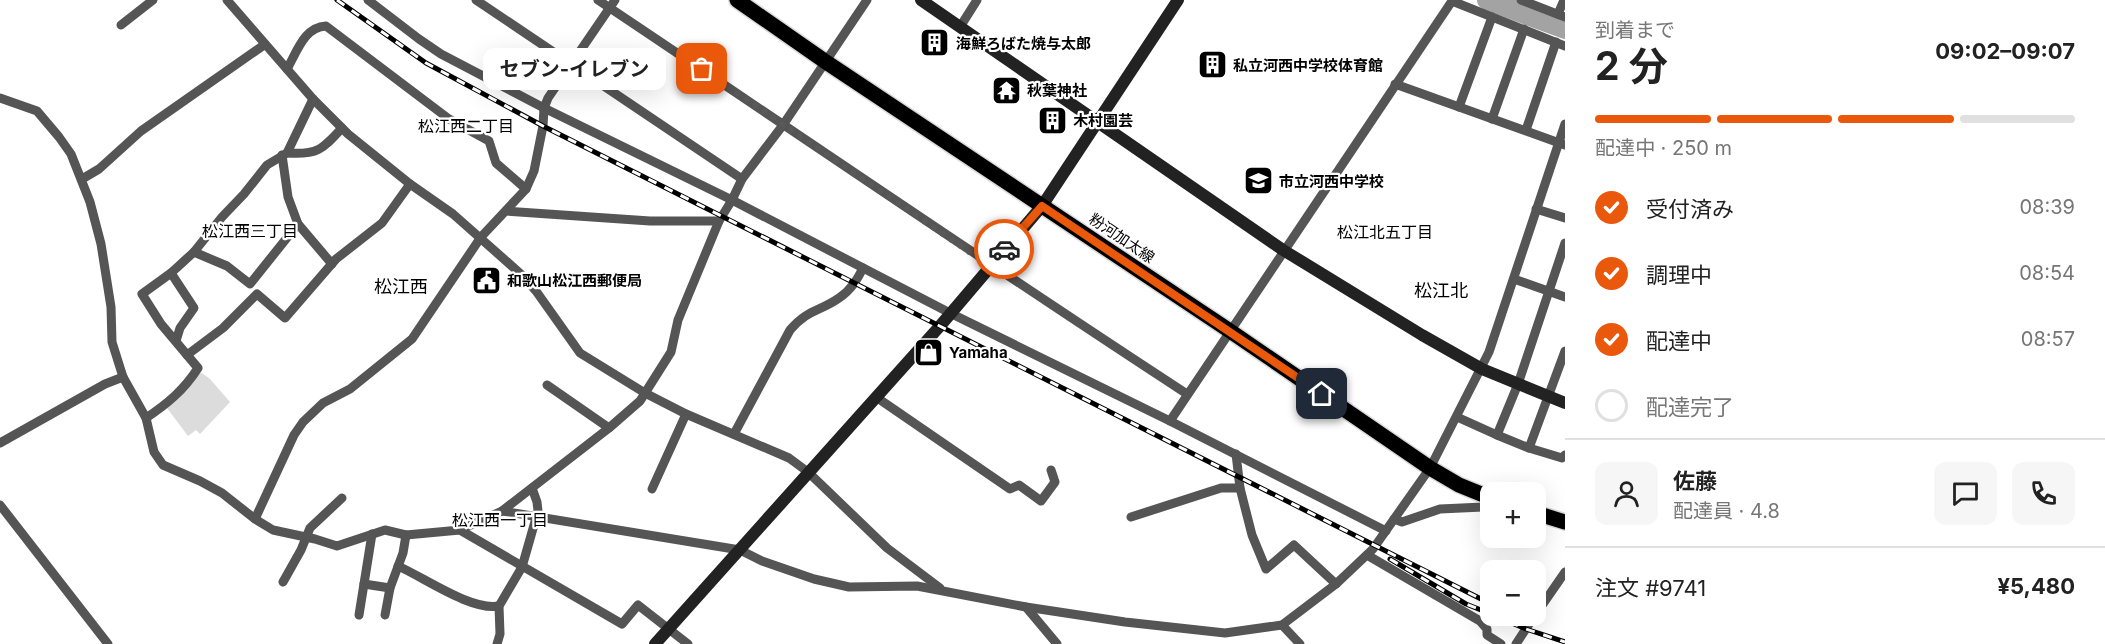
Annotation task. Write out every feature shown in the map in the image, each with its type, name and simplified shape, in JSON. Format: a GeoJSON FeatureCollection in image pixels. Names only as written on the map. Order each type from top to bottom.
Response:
{"type":"FeatureCollection","features":[{"type":"Feature","properties":{"kind":"main road","name":"粉河加太線"},"geometry":{"type":"LineString","coordinates":[[737,0],[1430,468],[1480,493]]}},
{"type":"Feature","properties":{"kind":"main road"},"geometry":{"type":"LineString","coordinates":[[1546,516],[1565,522]]}},
{"type":"Feature","properties":{"kind":"street"},"geometry":{"type":"LineString","coordinates":[[121,25],[153,0]]}},
{"type":"Feature","properties":{"kind":"street"},"geometry":{"type":"LineString","coordinates":[[227,0],[312,99],[342,128],[410,184],[453,213],[537,291],[580,353],[645,393],[686,414],[789,458],[808,472],[887,548],[945,591]]}},
{"type":"Feature","properties":{"kind":"street"},"geometry":{"type":"LineString","coordinates":[[368,0],[441,54],[544,108],[732,200],[950,313],[1386,531]]}},
{"type":"Feature","properties":{"kind":"street"},"geometry":{"type":"LineString","coordinates":[[476,0],[742,178]]}},
{"type":"Feature","properties":{"kind":"street"},"geometry":{"type":"LineString","coordinates":[[598,0],[612,4],[783,125],[990,266],[1187,394]]}},
{"type":"Feature","properties":{"kind":"street"},"geometry":{"type":"LineString","coordinates":[[0,98],[37,111],[71,154],[90,202],[100,244],[111,307],[112,342],[123,377],[146,418],[154,452],[163,465],[222,493],[273,530],[337,546],[385,530],[406,536],[460,530],[502,511],[640,401],[671,352],[678,320],[719,221],[742,178],[783,125],[867,0]]}},
{"type":"Feature","properties":{"kind":"street"},"geometry":{"type":"LineString","coordinates":[[921,0],[1283,250],[1482,369],[1565,403]]}},
{"type":"Feature","properties":{"kind":"street"},"geometry":{"type":"LineString","coordinates":[[960,27],[977,0]]}},
{"type":"Feature","properties":{"kind":"street"},"geometry":{"type":"LineString","coordinates":[[655,644],[876,397],[1042,206],[1178,0]]}},
{"type":"Feature","properties":{"kind":"street"},"geometry":{"type":"LineString","coordinates":[[1521,0],[1561,16],[1564,0]]}},
{"type":"Feature","properties":{"kind":"street"},"geometry":{"type":"LineString","coordinates":[[1170,421],[1452,1],[1560,44],[1526,130]]}},
{"type":"Feature","properties":{"kind":"street"},"geometry":{"type":"LineString","coordinates":[[255,519],[294,435],[303,422],[323,403],[350,389],[412,339],[459,273],[481,237],[526,189],[534,171],[543,126],[544,108],[548,98],[612,4]]}},
{"type":"Feature","properties":{"kind":"street"},"geometry":{"type":"LineString","coordinates":[[1459,107],[1492,17]]}},
{"type":"Feature","properties":{"kind":"street"},"geometry":{"type":"LineString","coordinates":[[287,69],[309,31],[317,26],[326,26],[449,119],[489,141],[496,164],[526,189]]}},
{"type":"Feature","properties":{"kind":"street"},"geometry":{"type":"LineString","coordinates":[[1492,119],[1524,29]]}},
{"type":"Feature","properties":{"kind":"street"},"geometry":{"type":"LineString","coordinates":[[81,179],[99,169],[141,131],[264,45]]}},
{"type":"Feature","properties":{"kind":"street"},"geometry":{"type":"LineString","coordinates":[[1395,84],[1562,144]]}},
{"type":"Feature","properties":{"kind":"street"},"geometry":{"type":"LineString","coordinates":[[312,99],[285,154],[288,197],[298,224],[332,264]]}},
{"type":"Feature","properties":{"kind":"street"},"geometry":{"type":"LineString","coordinates":[[502,511],[740,550],[762,561],[814,579],[849,587],[918,586],[1026,607],[1125,622],[1225,633],[1252,631],[1282,624],[1336,584],[1377,545],[1430,468],[1482,369],[1536,209],[1562,144],[1565,124]]}},
{"type":"Feature","properties":{"kind":"street"},"geometry":{"type":"LineString","coordinates":[[146,418],[170,403],[190,381],[198,368],[161,324],[142,294],[171,273],[194,252],[267,165],[285,154],[306,154],[323,149],[342,128]]}},
{"type":"Feature","properties":{"kind":"street"},"geometry":{"type":"LineString","coordinates":[[187,355],[223,328],[257,294],[285,318],[332,264],[382,223],[410,184]]}},
{"type":"Feature","properties":{"kind":"street"},"geometry":{"type":"LineString","coordinates":[[1536,209],[1565,218]]}},
{"type":"Feature","properties":{"kind":"street"},"geometry":{"type":"LineString","coordinates":[[506,211],[650,221],[719,221]]}},
{"type":"Feature","properties":{"kind":"street"},"geometry":{"type":"LineString","coordinates":[[194,252],[227,266],[250,284],[298,224]]}},
{"type":"Feature","properties":{"kind":"street"},"geometry":{"type":"LineString","coordinates":[[1497,435],[1518,384],[1565,243]]}},
{"type":"Feature","properties":{"kind":"street"},"geometry":{"type":"LineString","coordinates":[[734,434],[790,330],[800,318],[837,300],[849,290],[863,268]]}},
{"type":"Feature","properties":{"kind":"street"},"geometry":{"type":"LineString","coordinates":[[171,273],[194,308],[180,328],[176,341]]}},
{"type":"Feature","properties":{"kind":"street"},"geometry":{"type":"LineString","coordinates":[[1514,279],[1565,297]]}},
{"type":"Feature","properties":{"kind":"street"},"geometry":{"type":"LineString","coordinates":[[1529,448],[1565,351]]}},
{"type":"Feature","properties":{"kind":"street"},"geometry":{"type":"LineString","coordinates":[[0,443],[105,384],[123,377]]}},
{"type":"Feature","properties":{"kind":"street"},"geometry":{"type":"LineString","coordinates":[[547,385],[609,428]]}},
{"type":"Feature","properties":{"kind":"street"},"geometry":{"type":"LineString","coordinates":[[876,397],[1010,489],[1019,485],[1041,501],[1055,482],[1051,470]]}},
{"type":"Feature","properties":{"kind":"street"},"geometry":{"type":"LineString","coordinates":[[652,489],[686,414]]}},
{"type":"Feature","properties":{"kind":"street"},"geometry":{"type":"LineString","coordinates":[[1457,417],[1529,448],[1562,458],[1565,455]]}},
{"type":"Feature","properties":{"kind":"street"},"geometry":{"type":"LineString","coordinates":[[1236,454],[1240,488],[1252,535],[1266,569],[1294,545],[1336,584]]}},
{"type":"Feature","properties":{"kind":"street"},"geometry":{"type":"LineString","coordinates":[[497,644],[500,634],[499,606],[522,567],[536,517],[537,502],[532,488]]}},
{"type":"Feature","properties":{"kind":"street"},"geometry":{"type":"LineString","coordinates":[[1131,517],[1221,488],[1240,488]]}},
{"type":"Feature","properties":{"kind":"street"},"geometry":{"type":"LineString","coordinates":[[283,582],[310,528],[342,498]]}},
{"type":"Feature","properties":{"kind":"street"},"geometry":{"type":"LineString","coordinates":[[0,506],[108,644]]}},
{"type":"Feature","properties":{"kind":"street"},"geometry":{"type":"LineString","coordinates":[[1394,519],[1402,522],[1440,509],[1480,507]]}},
{"type":"Feature","properties":{"kind":"street"},"geometry":{"type":"LineString","coordinates":[[460,530],[622,624],[638,605],[688,644]]}},
{"type":"Feature","properties":{"kind":"street"},"geometry":{"type":"LineString","coordinates":[[359,615],[372,534]]}},
{"type":"Feature","properties":{"kind":"street"},"geometry":{"type":"LineString","coordinates":[[385,615],[390,588],[404,553],[406,536]]}},
{"type":"Feature","properties":{"kind":"street"},"geometry":{"type":"LineString","coordinates":[[1367,555],[1480,621],[1487,629],[1487,635],[1501,644]]}},
{"type":"Feature","properties":{"kind":"street"},"geometry":{"type":"LineString","coordinates":[[398,566],[452,594],[487,608],[499,606]]}},
{"type":"Feature","properties":{"kind":"street"},"geometry":{"type":"LineString","coordinates":[[1546,600],[1565,572]]}},
{"type":"Feature","properties":{"kind":"street"},"geometry":{"type":"LineString","coordinates":[[364,584],[390,588]]}},
{"type":"Feature","properties":{"kind":"street"},"geometry":{"type":"LineString","coordinates":[[1026,607],[1057,644]]}},
{"type":"Feature","properties":{"kind":"street"},"geometry":{"type":"LineString","coordinates":[[1282,624],[1300,644]]}},
{"type":"Feature","properties":{"kind":"street"},"geometry":{"type":"LineString","coordinates":[[1516,644],[1528,626]]}},
{"type":"Feature","properties":{"kind":"shaded area"},"geometry":{"type":"Polygon","coordinates":[[[202,373],[230,402],[200,434],[196,430],[188,436],[167,408],[197,374],[202,373]]]}},
{"type":"Feature","properties":{"kind":"waterway"},"geometry":{"type":"LineString","coordinates":[[1487,0],[1565,29]]}},
{"type":"Feature","properties":{"kind":"railway"},"geometry":{"type":"LineString","coordinates":[[337,0],[426,63],[543,126],[1480,598]]}},
{"type":"Feature","properties":{"kind":"railway"},"geometry":{"type":"LineString","coordinates":[[1390,559],[1466,604],[1480,610]]}},
{"type":"Feature","properties":{"kind":"railway"},"geometry":{"type":"LineString","coordinates":[[1519,626],[1565,642]]}},
{"type":"Feature","properties":{"kind":"way so far"},"geometry":{"type":"LineString","coordinates":[[702,69],[990,266],[1004,249]]}},
{"type":"Feature","properties":{"kind":"place","name":"海鮮ろばた焼与太郎"},"geometry":{"type":"Point","coordinates":[935,43]}},
{"type":"Feature","properties":{"kind":"place","name":"私立河西中学校体育館"},"geometry":{"type":"Point","coordinates":[1212,65]}},
{"type":"Feature","properties":{"kind":"place","name":"セブン-イレブン"},"geometry":{"type":"Point","coordinates":[702,69]}},
{"type":"Feature","properties":{"kind":"place","name":"秋葉神社"},"geometry":{"type":"Point","coordinates":[1006,90]}},
{"type":"Feature","properties":{"kind":"place","name":"木村園芸"},"geometry":{"type":"Point","coordinates":[1052,120]}},
{"type":"Feature","properties":{"kind":"place","name":"市立河西中学校"},"geometry":{"type":"Point","coordinates":[1258,181]}},
{"type":"Feature","properties":{"kind":"place","name":"和歌山松江西郵便局"},"geometry":{"type":"Point","coordinates":[486,280]}},
{"type":"Feature","properties":{"kind":"place","name":"Yamaha"},"geometry":{"type":"Point","coordinates":[928,352]}},
{"type":"Feature","properties":{"kind":"district","name":"松江西二丁目"},"geometry":{"type":"Point","coordinates":[466,126]}},
{"type":"Feature","properties":{"kind":"district","name":"松江西三丁目"},"geometry":{"type":"Point","coordinates":[250,231]}},
{"type":"Feature","properties":{"kind":"district","name":"松江北五丁目"},"geometry":{"type":"Point","coordinates":[1385,232]}},
{"type":"Feature","properties":{"kind":"district","name":"松江西"},"geometry":{"type":"Point","coordinates":[401,286]}},
{"type":"Feature","properties":{"kind":"district","name":"松江北"},"geometry":{"type":"Point","coordinates":[1441,290]}},
{"type":"Feature","properties":{"kind":"district","name":"松江西一丁目"},"geometry":{"type":"Point","coordinates":[500,520]}},
{"type":"Feature","properties":{"kind":"route"},"geometry":{"type":"LineString","coordinates":[[1004,249],[1042,206],[1322,394]]}}]}
